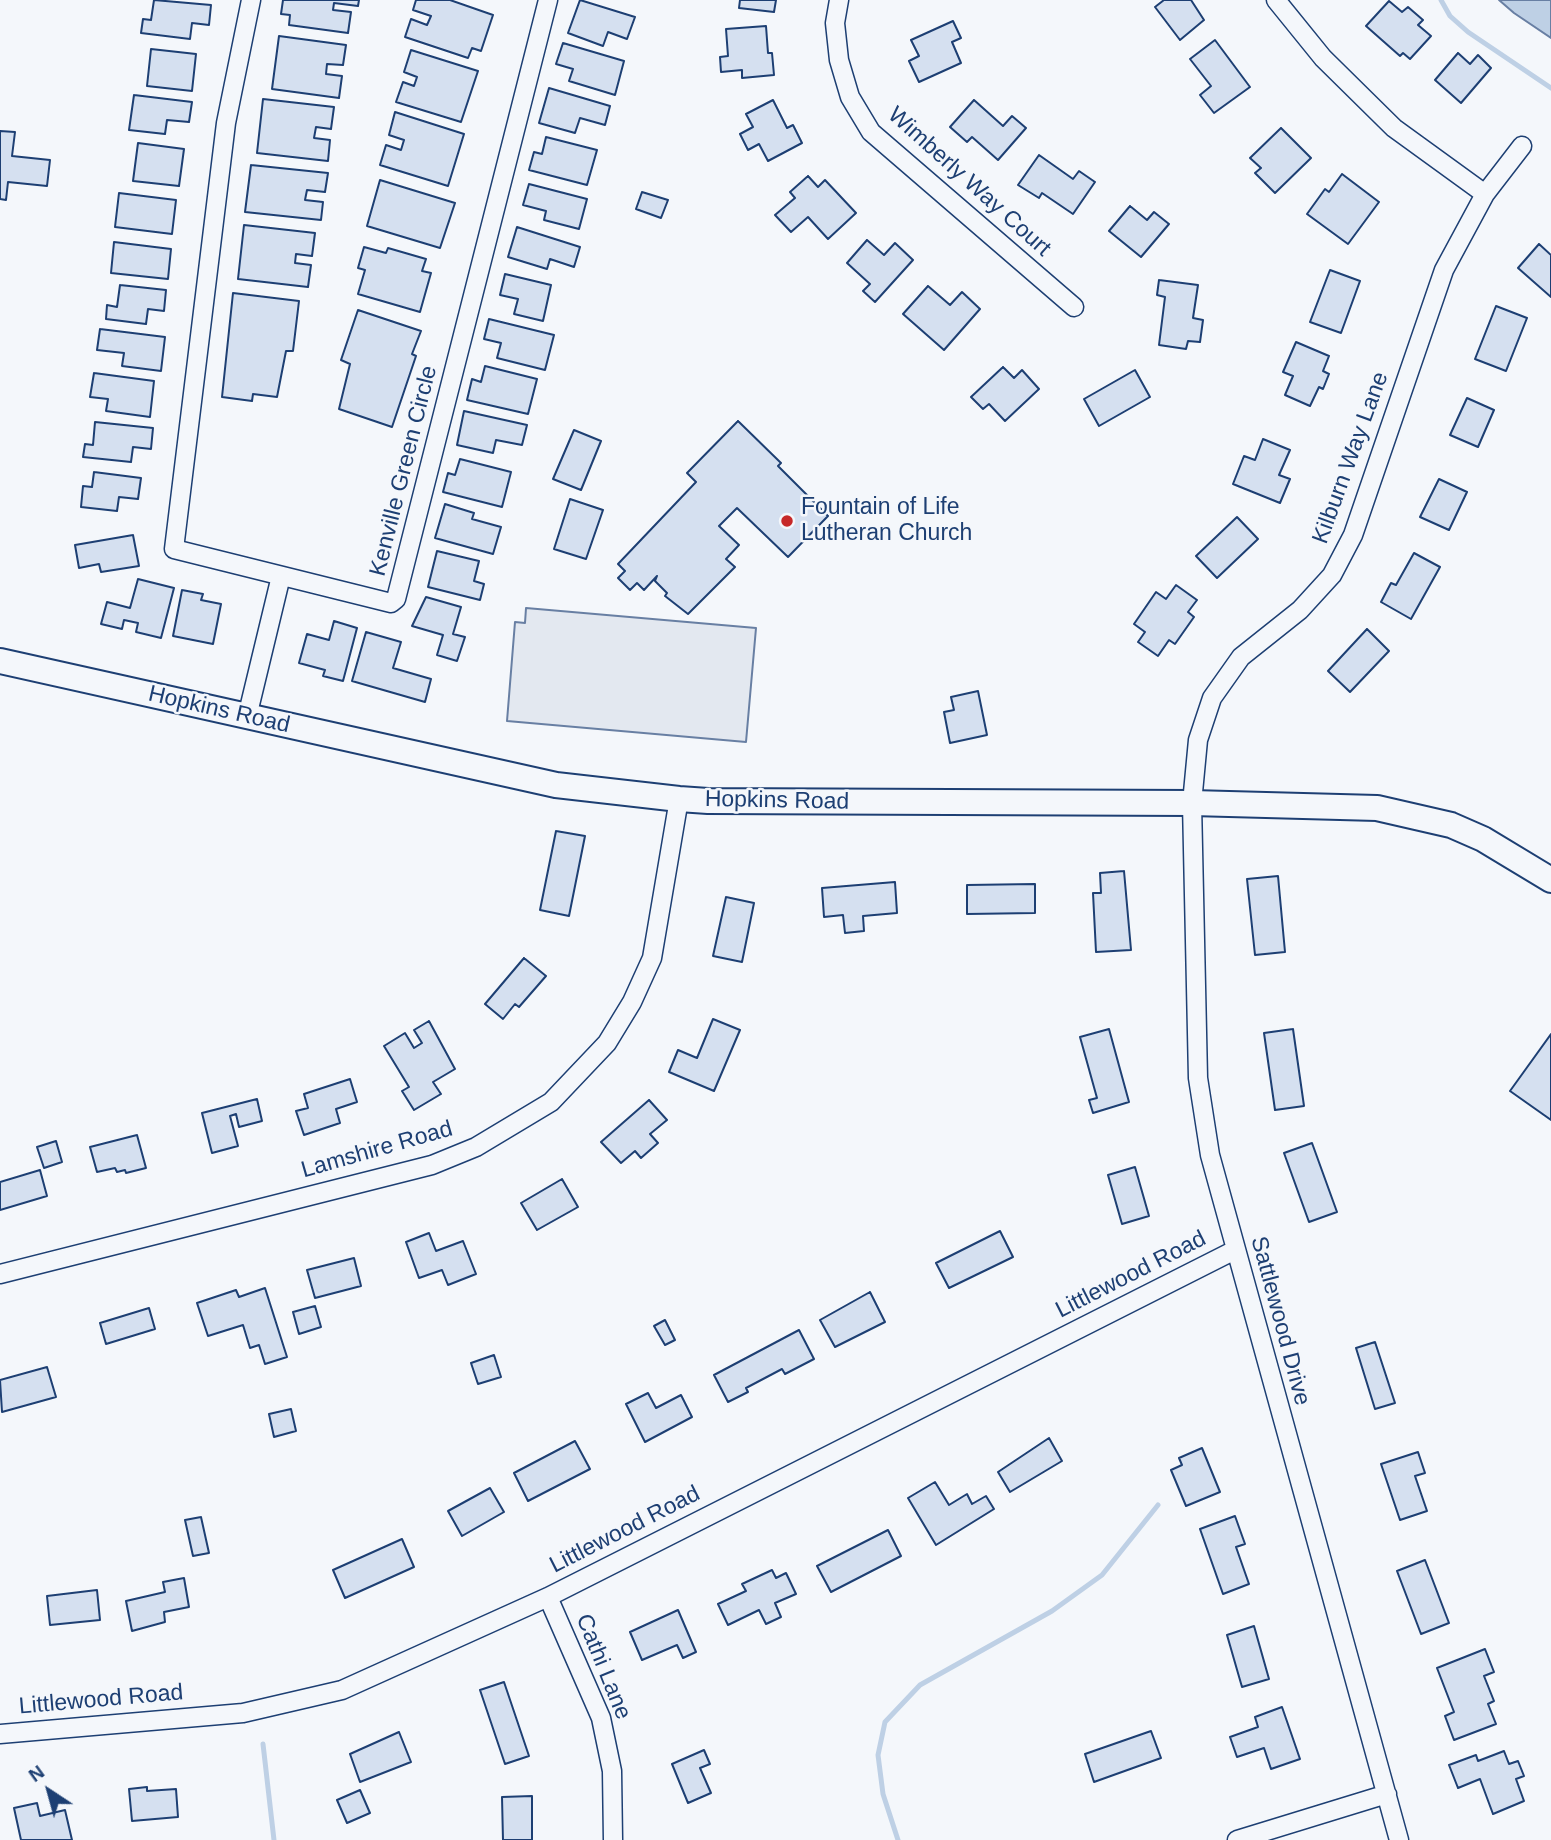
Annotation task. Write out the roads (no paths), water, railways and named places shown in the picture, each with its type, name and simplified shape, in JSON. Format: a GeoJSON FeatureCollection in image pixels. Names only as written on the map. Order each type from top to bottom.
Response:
{"type":"FeatureCollection","features":[{"type":"Feature","properties":{"kind":"main road","name":"Hopkins Road"},"geometry":{"type":"LineString","coordinates":[[0,661],[556,785],[679,799],[708,802],[1192,803],[1377,808],[1416,815],[1483,839],[1551,880]]}},
{"type":"Feature","properties":{"kind":"street","name":"Kenville Green Circle"},"geometry":{"type":"LineString","coordinates":[[251,0],[226,123],[172,543],[174,549],[391,603],[396,599],[548,0]]}},
{"type":"Feature","properties":{"kind":"street","name":"Wimberly Way Court"},"geometry":{"type":"LineString","coordinates":[[839,0],[835,23],[839,60],[850,97],[871,132],[1074,307]]}},
{"type":"Feature","properties":{"kind":"street"},"geometry":{"type":"LineString","coordinates":[[1276,0],[1323,58],[1394,128],[1485,194]]}},
{"type":"Feature","properties":{"kind":"street","name":"Kilburn Way Lane"},"geometry":{"type":"LineString","coordinates":[[1192,803],[1198,740],[1212,698],[1241,657],[1300,610],[1332,575],[1353,535],[1444,270],[1485,194],[1522,146]]}},
{"type":"Feature","properties":{"kind":"street"},"geometry":{"type":"LineString","coordinates":[[247,717],[281,576]]}},
{"type":"Feature","properties":{"kind":"street","name":"Lamshire Road"},"geometry":{"type":"LineString","coordinates":[[0,1273],[432,1165],[475,1147],[551,1102],[607,1043],[632,1002],[652,958],[679,799]]}},
{"type":"Feature","properties":{"kind":"street","name":"Sattlewood Drive"},"geometry":{"type":"LineString","coordinates":[[1192,803],[1198,1078],[1210,1155],[1399,1840]]}},
{"type":"Feature","properties":{"kind":"street","name":"Littlewood Road"},"geometry":{"type":"LineString","coordinates":[[0,1734],[243,1713],[342,1690],[548,1597],[1235,1250]]}},
{"type":"Feature","properties":{"kind":"street","name":"Cathi Lane"},"geometry":{"type":"LineString","coordinates":[[548,1597],[601,1718],[612,1770],[612,1840]]}},
{"type":"Feature","properties":{"kind":"street"},"geometry":{"type":"LineString","coordinates":[[1237,1840],[1387,1794]]}},
{"type":"Feature","properties":{"kind":"water"},"geometry":{"type":"Polygon","coordinates":[[[1499,0],[1551,0],[1551,38],[1514,13],[1499,0]]]}},
{"type":"Feature","properties":{"kind":"waterway"},"geometry":{"type":"LineString","coordinates":[[1441,0],[1450,16],[1468,32],[1551,88]]}},
{"type":"Feature","properties":{"kind":"waterway"},"geometry":{"type":"LineString","coordinates":[[898,1840],[883,1794],[878,1755],[885,1722],[920,1685],[1052,1611],[1102,1575],[1158,1505]]}},
{"type":"Feature","properties":{"kind":"waterway"},"geometry":{"type":"LineString","coordinates":[[263,1744],[274,1840]]}},
{"type":"Feature","properties":{"kind":"place","name":"Fountain of Life Lutheran Church"},"geometry":{"type":"Point","coordinates":[787,521]}}]}
